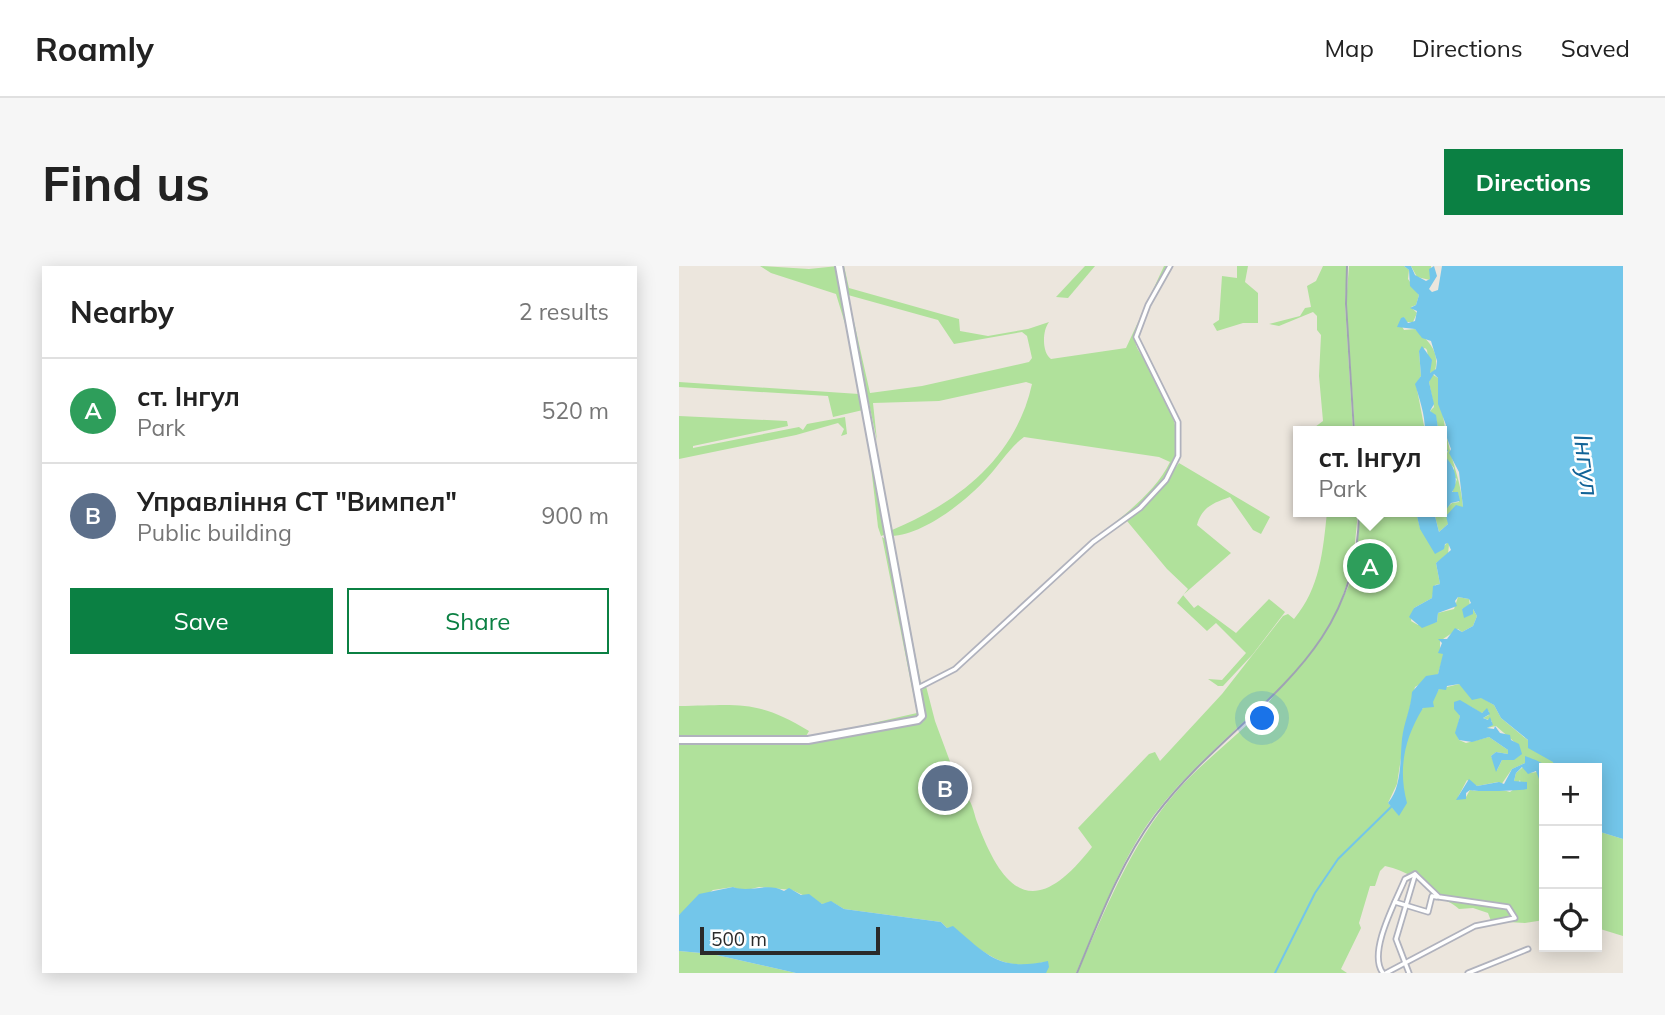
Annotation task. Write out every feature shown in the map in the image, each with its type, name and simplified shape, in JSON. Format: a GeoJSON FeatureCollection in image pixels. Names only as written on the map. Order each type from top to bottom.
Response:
{"type":"FeatureCollection","features":[{"type":"Feature","properties":{"kind":"street"},"geometry":{"type":"LineString","coordinates":[[679,740],[808,740],[918,720],[922,715],[839,266]]}},
{"type":"Feature","properties":{"kind":"street"},"geometry":{"type":"LineString","coordinates":[[917,688],[955,669],[1093,542],[1140,508],[1170,473],[1178,456],[1178,422],[1136,337],[1148,305],[1170,266]]}},
{"type":"Feature","properties":{"kind":"street"},"geometry":{"type":"LineString","coordinates":[[1395,902],[1428,912],[1432,896],[1458,903],[1480,902],[1508,907],[1515,918],[1475,926],[1385,973],[1378,964],[1377,954],[1395,902],[1407,875],[1415,874]]}},
{"type":"Feature","properties":{"kind":"street"},"geometry":{"type":"LineString","coordinates":[[1415,874],[1439,897]]}},
{"type":"Feature","properties":{"kind":"street"},"geometry":{"type":"LineString","coordinates":[[1409,973],[1396,939],[1415,874]]}},
{"type":"Feature","properties":{"kind":"street"},"geometry":{"type":"LineString","coordinates":[[1468,973],[1528,949]]}},
{"type":"Feature","properties":{"kind":"green space"},"geometry":{"type":"Polygon","coordinates":[[[760,266],[809,269],[838,266],[863,410],[833,417],[828,396],[679,387],[679,382],[859,394],[849,337],[836,294],[771,273],[760,266]]]}},
{"type":"Feature","properties":{"kind":"green space"},"geometry":{"type":"Polygon","coordinates":[[[840,266],[844,266],[849,288],[959,319],[960,331],[988,336],[1028,329],[1049,322],[1044,342],[1051,359],[1126,348],[1140,317],[1136,345],[1170,410],[1175,423],[1178,448],[1176,461],[1164,483],[1020,609],[1061,569],[1142,499],[1153,488],[1170,462],[1159,457],[1024,437],[978,487],[956,506],[917,530],[891,536],[876,444],[892,530],[940,506],[981,474],[1013,434],[1032,384],[1026,382],[939,401],[873,403],[877,441],[840,266]],[[848,295],[870,393],[922,386],[1029,362],[1032,358],[1027,336],[1022,332],[954,344],[938,320],[848,295]]]}},
{"type":"Feature","properties":{"kind":"green space"},"geometry":{"type":"Polygon","coordinates":[[[1085,266],[1095,266],[1068,298],[1056,297],[1085,266]]]}},
{"type":"Feature","properties":{"kind":"green space"},"geometry":{"type":"Polygon","coordinates":[[[1164,266],[1168,266],[1153,291],[1146,305],[1164,266]]]}},
{"type":"Feature","properties":{"kind":"green space"},"geometry":{"type":"Polygon","coordinates":[[[1237,266],[1248,266],[1245,282],[1258,293],[1258,323],[1243,323],[1217,331],[1213,324],[1219,320],[1222,276],[1237,278],[1237,266]]]}},
{"type":"Feature","properties":{"kind":"green space"},"geometry":{"type":"Polygon","coordinates":[[[1323,266],[1347,266],[1345,304],[1353,426],[1316,426],[1323,421],[1319,376],[1321,335],[1317,330],[1317,316],[1313,312],[1279,326],[1269,324],[1300,316],[1305,308],[1311,307],[1307,286],[1316,281],[1323,266]]]}},
{"type":"Feature","properties":{"kind":"green space"},"geometry":{"type":"Polygon","coordinates":[[[1349,266],[1404,266],[1409,270],[1408,279],[1419,295],[1416,305],[1411,307],[1417,313],[1413,322],[1406,322],[1404,317],[1400,323],[1404,330],[1415,329],[1432,347],[1436,357],[1435,371],[1430,373],[1427,350],[1425,348],[1419,351],[1421,376],[1416,384],[1424,426],[1355,426],[1346,304],[1349,266]]]}},
{"type":"Feature","properties":{"kind":"green space"},"geometry":{"type":"Polygon","coordinates":[[[1411,266],[1431,266],[1430,280],[1417,277],[1411,266]]]}},
{"type":"Feature","properties":{"kind":"green space"},"geometry":{"type":"Polygon","coordinates":[[[1432,374],[1438,378],[1445,426],[1438,426],[1436,418],[1430,411],[1434,407],[1429,382],[1432,374]]]}},
{"type":"Feature","properties":{"kind":"green space"},"geometry":{"type":"Polygon","coordinates":[[[865,414],[886,533],[881,536],[878,527],[865,414]]]}},
{"type":"Feature","properties":{"kind":"green space"},"geometry":{"type":"Polygon","coordinates":[[[679,416],[787,421],[788,426],[693,448],[799,427],[803,430],[807,424],[845,417],[847,434],[841,436],[844,429],[838,423],[796,435],[679,459],[679,416]]]}},
{"type":"Feature","properties":{"kind":"green space"},"geometry":{"type":"Polygon","coordinates":[[[1447,438],[1459,482],[1463,507],[1452,510],[1448,524],[1439,532],[1435,517],[1447,517],[1447,507],[1459,502],[1458,493],[1452,493],[1457,479],[1454,477],[1454,468],[1447,459],[1447,438]]]}},
{"type":"Feature","properties":{"kind":"green space"},"geometry":{"type":"Polygon","coordinates":[[[1179,463],[1270,517],[1261,534],[1253,530],[1230,497],[1205,510],[1197,525],[1231,553],[1184,594],[1188,589],[1167,569],[1127,521],[1152,499],[1179,463]]]}},
{"type":"Feature","properties":{"kind":"green space"},"geometry":{"type":"Polygon","coordinates":[[[1462,514],[1464,517],[1461,521],[1463,524],[1457,531],[1461,538],[1449,544],[1448,555],[1436,563],[1440,584],[1435,585],[1432,598],[1414,608],[1411,621],[1418,625],[1437,622],[1438,613],[1454,609],[1458,597],[1469,599],[1470,606],[1462,609],[1467,616],[1472,614],[1470,611],[1473,609],[1477,616],[1473,626],[1462,632],[1458,629],[1440,641],[1440,652],[1444,654],[1438,674],[1415,687],[1397,784],[1388,803],[1399,815],[1403,754],[1408,731],[1415,717],[1439,689],[1459,684],[1494,705],[1501,718],[1554,763],[1539,763],[1539,765],[1525,763],[1512,769],[1501,785],[1498,782],[1477,786],[1467,780],[1458,797],[1466,797],[1470,790],[1510,792],[1521,784],[1520,780],[1518,783],[1514,781],[1516,773],[1523,767],[1529,773],[1537,772],[1539,775],[1539,921],[1525,923],[1491,921],[1488,913],[1473,908],[1459,909],[1412,877],[1385,866],[1380,871],[1375,886],[1370,886],[1359,923],[1361,928],[1341,969],[1347,973],[1077,973],[1120,878],[1160,811],[1189,778],[1255,717],[1278,690],[1198,766],[1154,815],[1120,872],[1076,973],[1046,973],[1044,962],[1017,965],[994,958],[953,927],[947,928],[941,922],[844,909],[832,902],[822,904],[792,890],[759,887],[743,891],[733,887],[713,890],[679,915],[679,706],[732,705],[761,709],[775,713],[809,731],[805,738],[829,739],[924,721],[921,691],[926,686],[935,721],[962,794],[971,803],[988,848],[1011,882],[1024,890],[1038,891],[1054,884],[1072,870],[1092,847],[1078,828],[1149,754],[1155,752],[1160,761],[1222,694],[1283,616],[1288,614],[1294,619],[1310,595],[1319,568],[1326,517],[1358,517],[1353,563],[1340,605],[1353,576],[1359,517],[1417,517],[1420,528],[1439,551],[1452,538],[1452,522],[1457,523],[1462,514]],[[1454,702],[1460,716],[1456,733],[1459,740],[1466,743],[1489,737],[1508,750],[1508,754],[1496,752],[1491,756],[1497,770],[1502,760],[1519,756],[1519,746],[1496,726],[1487,728],[1492,725],[1492,721],[1483,718],[1489,715],[1489,711],[1481,713],[1468,705],[1454,702]]]}},
{"type":"Feature","properties":{"kind":"green space"},"geometry":{"type":"Polygon","coordinates":[[[882,537],[887,540],[919,716],[811,737],[917,713],[882,537]]]}},
{"type":"Feature","properties":{"kind":"green space"},"geometry":{"type":"Polygon","coordinates":[[[890,537],[893,538],[921,684],[975,650],[954,669],[919,685],[890,537]]]}},
{"type":"Feature","properties":{"kind":"green space"},"geometry":{"type":"Polygon","coordinates":[[[1183,595],[1194,608],[1198,605],[1236,633],[1269,599],[1285,612],[1253,654],[1223,686],[1218,686],[1208,679],[1222,680],[1246,653],[1216,623],[1207,631],[1177,603],[1183,595]]]}},
{"type":"Feature","properties":{"kind":"green space"},"geometry":{"type":"Polygon","coordinates":[[[1602,833],[1623,839],[1623,936],[1602,930],[1602,833]]]}},
{"type":"Feature","properties":{"kind":"green space"},"geometry":{"type":"Polygon","coordinates":[[[679,951],[712,954],[796,973],[679,973],[679,951]]]}},
{"type":"Feature","properties":{"kind":"water","name":"Інгул"},"geometry":{"type":"Polygon","coordinates":[[[1404,266],[1411,266],[1415,275],[1426,281],[1430,279],[1429,269],[1434,266],[1437,276],[1429,289],[1432,292],[1438,290],[1442,266],[1623,266],[1623,839],[1602,833],[1602,763],[1553,763],[1528,748],[1528,740],[1501,718],[1494,705],[1481,698],[1472,700],[1459,684],[1447,686],[1446,690],[1439,689],[1433,702],[1434,707],[1423,708],[1411,731],[1405,754],[1403,778],[1407,803],[1399,816],[1388,803],[1398,781],[1403,733],[1412,692],[1426,676],[1438,674],[1443,654],[1438,653],[1442,643],[1438,639],[1447,639],[1455,628],[1462,632],[1473,626],[1477,616],[1473,609],[1473,614],[1464,618],[1462,609],[1471,603],[1469,599],[1458,597],[1455,601],[1457,606],[1438,613],[1437,622],[1422,628],[1409,617],[1414,608],[1432,598],[1433,586],[1440,584],[1436,563],[1451,550],[1448,543],[1435,554],[1420,529],[1417,517],[1435,517],[1439,532],[1448,524],[1447,515],[1456,505],[1463,507],[1459,472],[1449,453],[1451,449],[1447,426],[1438,404],[1438,378],[1434,374],[1429,382],[1434,404],[1430,411],[1436,415],[1438,426],[1424,426],[1415,384],[1421,376],[1419,351],[1422,346],[1432,360],[1430,373],[1436,369],[1437,361],[1431,341],[1422,338],[1415,329],[1397,327],[1404,317],[1408,323],[1415,321],[1417,311],[1410,308],[1416,305],[1419,295],[1410,286],[1409,270],[1404,266]]]}},
{"type":"Feature","properties":{"kind":"water"},"geometry":{"type":"Polygon","coordinates":[[[1447,459],[1452,465],[1456,480],[1452,492],[1458,492],[1460,501],[1451,503],[1447,508],[1447,459]]]}},
{"type":"Feature","properties":{"kind":"water"},"geometry":{"type":"Polygon","coordinates":[[[1460,700],[1482,713],[1487,708],[1490,714],[1483,718],[1488,720],[1490,717],[1493,725],[1487,728],[1494,729],[1495,726],[1500,733],[1510,735],[1511,740],[1519,744],[1522,754],[1514,760],[1502,760],[1496,772],[1491,756],[1496,752],[1508,754],[1508,750],[1489,737],[1472,742],[1459,740],[1455,733],[1460,716],[1454,709],[1454,702],[1460,700]]]}},
{"type":"Feature","properties":{"kind":"water"},"geometry":{"type":"Polygon","coordinates":[[[1525,756],[1541,763],[1539,763],[1539,779],[1536,771],[1528,774],[1522,767],[1516,773],[1514,781],[1527,782],[1527,789],[1470,790],[1466,793],[1466,799],[1456,800],[1469,779],[1477,786],[1499,782],[1504,784],[1512,769],[1525,763],[1525,756]]]}},
{"type":"Feature","properties":{"kind":"water"},"geometry":{"type":"Polygon","coordinates":[[[733,887],[772,887],[784,891],[789,888],[801,895],[809,894],[822,904],[831,901],[844,909],[941,922],[947,928],[953,926],[996,959],[1018,964],[1048,961],[1049,967],[1046,973],[796,973],[712,954],[679,951],[679,915],[699,894],[733,887]]]}},
{"type":"Feature","properties":{"kind":"waterway"},"geometry":{"type":"LineString","coordinates":[[1275,973],[1315,893],[1338,859],[1391,807]]}},
{"type":"Feature","properties":{"kind":"railway"},"geometry":{"type":"LineString","coordinates":[[1347,266],[1346,304],[1354,426]]}},
{"type":"Feature","properties":{"kind":"railway"},"geometry":{"type":"LineString","coordinates":[[1077,973],[1121,872],[1155,816],[1187,778],[1287,681],[1315,647],[1338,609],[1353,565],[1358,517]]}},
{"type":"Feature","properties":{"kind":"place","name":"ст. Інгул"},"geometry":{"type":"Point","coordinates":[1370,566]}},
{"type":"Feature","properties":{"kind":"place","name":"Управління СТ \"Вимпел\""},"geometry":{"type":"Point","coordinates":[945,788]}}]}
